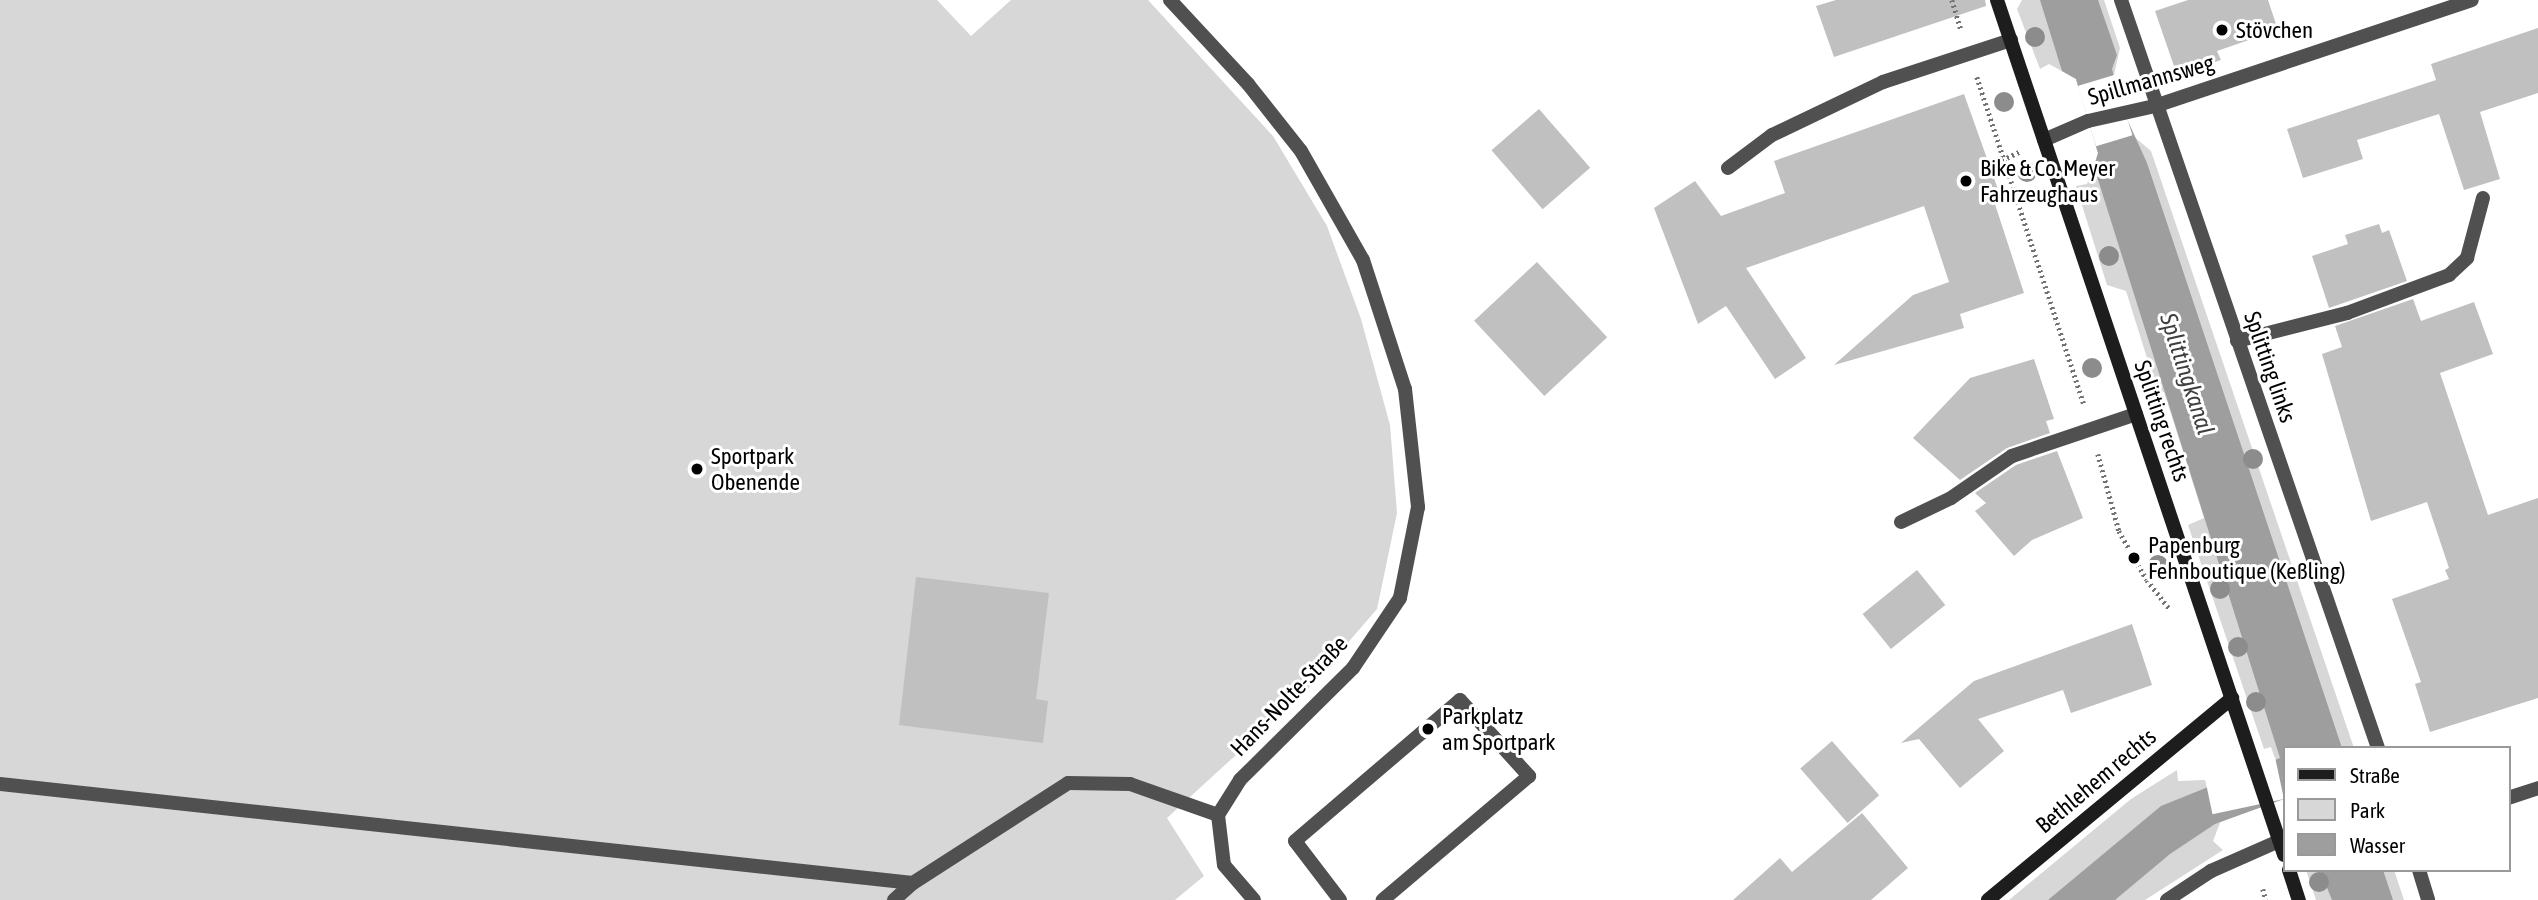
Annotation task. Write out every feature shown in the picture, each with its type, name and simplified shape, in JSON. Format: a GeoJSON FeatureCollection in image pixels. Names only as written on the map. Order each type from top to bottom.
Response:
{"type":"FeatureCollection","features":[{"type":"Feature","properties":{"kind":"main road","name":"Splitting rechts"},"geometry":{"type":"LineString","coordinates":[[1997,0],[2282,848]]}},
{"type":"Feature","properties":{"kind":"main road","name":"Bethlehem rechts"},"geometry":{"type":"LineString","coordinates":[[1988,900],[2232,698]]}},
{"type":"Feature","properties":{"kind":"main road"},"geometry":{"type":"LineString","coordinates":[[2290,872],[2299,900]]}},
{"type":"Feature","properties":{"kind":"street","name":"Hans-Nolte-Straße"},"geometry":{"type":"LineString","coordinates":[[1170,0],[1248,84],[1301,150],[1363,260],[1405,388],[1418,507],[1400,598],[1353,668],[1240,780],[1218,815]]}},
{"type":"Feature","properties":{"kind":"street","name":"Splitting links"},"geometry":{"type":"LineString","coordinates":[[2121,0],[2155,106],[2377,746]]}},
{"type":"Feature","properties":{"kind":"street","name":"Spillmannsweg"},"geometry":{"type":"LineString","coordinates":[[2044,140],[2088,121],[2123,110],[2155,106],[2472,0]]}},
{"type":"Feature","properties":{"kind":"street"},"geometry":{"type":"LineString","coordinates":[[1728,168],[1772,135],[1883,82],[1970,56],[2011,40]]}},
{"type":"Feature","properties":{"kind":"street"},"geometry":{"type":"LineString","coordinates":[[2237,341],[2347,313],[2449,275],[2467,258],[2483,198]]}},
{"type":"Feature","properties":{"kind":"street"},"geometry":{"type":"LineString","coordinates":[[1901,522],[1951,498],[2012,456],[2136,414]]}},
{"type":"Feature","properties":{"kind":"street"},"geometry":{"type":"LineString","coordinates":[[1340,900],[1296,841],[1460,700],[1530,776],[1383,900]]}},
{"type":"Feature","properties":{"kind":"street"},"geometry":{"type":"LineString","coordinates":[[894,900],[913,883],[1068,783],[1130,784],[1218,815],[1224,865],[1254,900]]}},
{"type":"Feature","properties":{"kind":"street"},"geometry":{"type":"LineString","coordinates":[[0,784],[913,883]]}},
{"type":"Feature","properties":{"kind":"street"},"geometry":{"type":"LineString","coordinates":[[2510,797],[2538,788]]}},
{"type":"Feature","properties":{"kind":"street"},"geometry":{"type":"LineString","coordinates":[[2167,900],[2211,871],[2280,841]]}},
{"type":"Feature","properties":{"kind":"street"},"geometry":{"type":"LineString","coordinates":[[2420,872],[2428,900]]}},
{"type":"Feature","properties":{"kind":"path"},"geometry":{"type":"LineString","coordinates":[[1952,0],[2092,429],[2119,531],[2175,621]]}},
{"type":"Feature","properties":{"kind":"green space","name":"Sportpark Obenende"},"geometry":{"type":"Polygon","coordinates":[[[0,0],[937,0],[971,36],[1011,0],[1148,0],[1273,136],[1327,226],[1361,319],[1390,425],[1397,513],[1377,609],[1307,690],[1167,818],[1204,876],[1175,900],[0,900],[0,0]]]}},
{"type":"Feature","properties":{"kind":"green space"},"geometry":{"type":"Polygon","coordinates":[[[2022,0],[2104,0],[2120,48],[2114,75],[2078,88],[2076,79],[2049,64],[2040,69],[2017,9],[2022,0]]]}},
{"type":"Feature","properties":{"kind":"green space"},"geometry":{"type":"Polygon","coordinates":[[[2132,135],[2151,151],[2353,746],[2282,746],[2282,779],[2271,747],[2264,749],[2188,525],[2204,518],[2164,392],[2143,394],[2152,374],[2126,291],[2107,285],[2076,186],[2087,184],[2098,153],[2096,147],[2132,135]]]}},
{"type":"Feature","properties":{"kind":"green space"},"geometry":{"type":"Polygon","coordinates":[[[2177,770],[2178,781],[2205,780],[2220,823],[2213,841],[2223,850],[2145,900],[2009,900],[2131,799],[2177,770]]]}},
{"type":"Feature","properties":{"kind":"green space"},"geometry":{"type":"Polygon","coordinates":[[[2307,872],[2395,872],[2404,900],[2316,900],[2307,872]]]}},
{"type":"Feature","properties":{"kind":"water","name":"Splittingkanal"},"geometry":{"type":"Polygon","coordinates":[[[2040,0],[2098,0],[2117,55],[2112,69],[2123,110],[2147,163],[2341,746],[2282,746],[2282,800],[2215,824],[2170,854],[2115,900],[2048,900],[2161,806],[2280,758],[2094,167],[2098,153],[2076,79],[2062,71],[2040,0]]]}},
{"type":"Feature","properties":{"kind":"water"},"geometry":{"type":"Polygon","coordinates":[[[2321,872],[2384,872],[2393,900],[2332,900],[2321,872]]]}},
{"type":"Feature","properties":{"kind":"pier"},"geometry":{"type":"Polygon","coordinates":[[[2114,75],[2132,135],[2096,146],[2078,86],[2114,75]]]}},
{"type":"Feature","properties":{"kind":"pier"},"geometry":{"type":"Polygon","coordinates":[[[2275,757],[2282,799],[2213,814],[2204,772],[2275,757]]]}},
{"type":"Feature","properties":{"kind":"building"},"geometry":{"type":"Polygon","coordinates":[[[1836,0],[1985,0],[1986,6],[1834,57],[1816,6],[1836,0]]]}},
{"type":"Feature","properties":{"kind":"building"},"geometry":{"type":"Polygon","coordinates":[[[2188,0],[2268,0],[2278,30],[2217,51],[2221,60],[2177,75],[2155,11],[2188,0]]]}},
{"type":"Feature","properties":{"kind":"building"},"geometry":{"type":"Polygon","coordinates":[[[2538,28],[2538,93],[2480,112],[2500,179],[2464,190],[2439,114],[2357,140],[2363,159],[2303,178],[2287,129],[2436,80],[2431,64],[2538,28]]]}},
{"type":"Feature","properties":{"kind":"building"},"geometry":{"type":"Polygon","coordinates":[[[1964,94],[2000,195],[1993,198],[2024,293],[1960,314],[1964,328],[1834,365],[1913,295],[1949,282],[1924,206],[1746,268],[1806,358],[1775,379],[1726,306],[1698,324],[1654,208],[1695,181],[1721,216],[1785,193],[1774,161],[1964,94]]]}},
{"type":"Feature","properties":{"kind":"building"},"geometry":{"type":"Polygon","coordinates":[[[1539,109],[1590,168],[1543,209],[1491,150],[1539,109]]]}},
{"type":"Feature","properties":{"kind":"building"},"geometry":{"type":"Polygon","coordinates":[[[2379,224],[2382,233],[2389,230],[2407,281],[2329,308],[2312,256],[2348,244],[2345,235],[2379,224]]]}},
{"type":"Feature","properties":{"kind":"building"},"geometry":{"type":"Polygon","coordinates":[[[1537,262],[1607,337],[1544,396],[1474,321],[1537,262]]]}},
{"type":"Feature","properties":{"kind":"building"},"geometry":{"type":"Polygon","coordinates":[[[2413,299],[2421,321],[2474,302],[2493,354],[2440,373],[2488,515],[2538,498],[2538,698],[2430,732],[2415,684],[2421,682],[2392,599],[2449,579],[2445,570],[2449,568],[2427,502],[2371,521],[2322,354],[2342,347],[2335,326],[2413,299]]]}},
{"type":"Feature","properties":{"kind":"building"},"geometry":{"type":"Polygon","coordinates":[[[2034,359],[2054,419],[2046,421],[2050,433],[2007,448],[1960,480],[1913,438],[1970,378],[2034,359]]]}},
{"type":"Feature","properties":{"kind":"building"},"geometry":{"type":"Polygon","coordinates":[[[2057,451],[2083,518],[2032,540],[2014,556],[1975,511],[1986,503],[1975,493],[2016,465],[2057,451]]]}},
{"type":"Feature","properties":{"kind":"building"},"geometry":{"type":"Polygon","coordinates":[[[1917,570],[1945,605],[1891,649],[1863,614],[1917,570]]]}},
{"type":"Feature","properties":{"kind":"building"},"geometry":{"type":"Polygon","coordinates":[[[916,577],[1049,593],[1036,699],[1048,701],[1043,743],[899,725],[916,577]]]}},
{"type":"Feature","properties":{"kind":"building"},"geometry":{"type":"Polygon","coordinates":[[[2132,624],[2152,685],[2071,713],[2063,690],[1978,719],[2004,751],[1960,788],[1919,739],[1901,743],[1974,681],[2132,624]]]}},
{"type":"Feature","properties":{"kind":"building"},"geometry":{"type":"Polygon","coordinates":[[[1832,741],[1879,795],[1848,823],[1800,769],[1832,741]]]}},
{"type":"Feature","properties":{"kind":"building"},"geometry":{"type":"Polygon","coordinates":[[[1862,813],[1908,868],[1871,900],[1733,900],[1780,858],[1792,872],[1862,813]]]}},
{"type":"Feature","properties":{"kind":"place","name":"Stövchen"},"geometry":{"type":"Point","coordinates":[2222,30]}},
{"type":"Feature","properties":{"kind":"place","name":"Bike & Co. Meyer Fahrzeughaus"},"geometry":{"type":"Point","coordinates":[1966,181]}},
{"type":"Feature","properties":{"kind":"place","name":"Sportpark Obenende"},"geometry":{"type":"Point","coordinates":[697,469]}},
{"type":"Feature","properties":{"kind":"place","name":"Papenburg Fehnboutique (Keßling)"},"geometry":{"type":"Point","coordinates":[2134,558]}},
{"type":"Feature","properties":{"kind":"place","name":"Parkplatz am Sportpark"},"geometry":{"type":"Point","coordinates":[1428,729]}}]}
